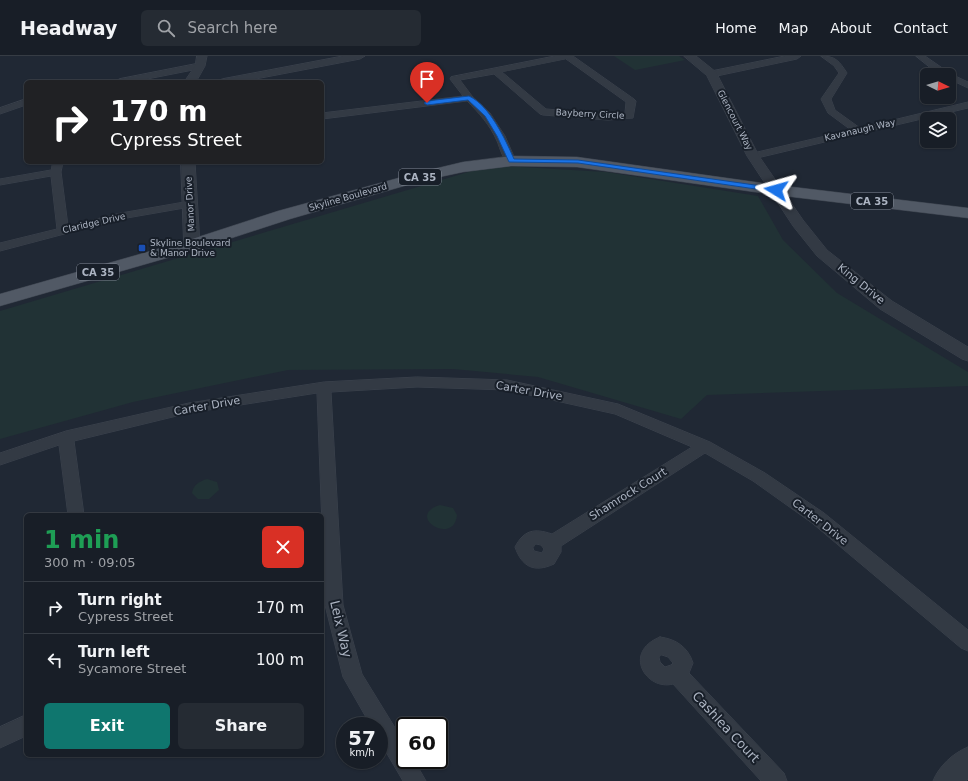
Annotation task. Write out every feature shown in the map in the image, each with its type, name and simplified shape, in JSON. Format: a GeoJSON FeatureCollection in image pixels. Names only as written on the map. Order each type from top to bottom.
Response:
{"type":"FeatureCollection","features":[{"type":"Feature","properties":{"kind":"main road","name":"Skyline Boulevard"},"geometry":{"type":"LineString","coordinates":[[0,300],[192,245],[284,215],[418,177],[463,167],[511,161],[578,162],[776,190],[968,213]]}},
{"type":"Feature","properties":{"kind":"street"},"geometry":{"type":"LineString","coordinates":[[233,80],[360,56]]}},
{"type":"Feature","properties":{"kind":"street"},"geometry":{"type":"LineString","coordinates":[[511,161],[500,136],[487,115],[469,98],[454,79],[567,56]]}},
{"type":"Feature","properties":{"kind":"street","name":"Bayberry Circle"},"geometry":{"type":"LineString","coordinates":[[496,71],[542,112],[608,117],[630,116],[631,101],[567,56]]}},
{"type":"Feature","properties":{"kind":"street","name":"Glencourt Way"},"geometry":{"type":"LineString","coordinates":[[689,56],[712,74],[753,156],[776,190]]}},
{"type":"Feature","properties":{"kind":"street"},"geometry":{"type":"LineString","coordinates":[[712,74],[796,56]]}},
{"type":"Feature","properties":{"kind":"street"},"geometry":{"type":"LineString","coordinates":[[826,56],[837,64],[843,73],[826,99],[831,112],[857,130]]}},
{"type":"Feature","properties":{"kind":"street"},"geometry":{"type":"LineString","coordinates":[[920,56],[936,68]]}},
{"type":"Feature","properties":{"kind":"street"},"geometry":{"type":"LineString","coordinates":[[127,80],[201,61]]}},
{"type":"Feature","properties":{"kind":"street"},"geometry":{"type":"LineString","coordinates":[[191,80],[201,61]]}},
{"type":"Feature","properties":{"kind":"street"},"geometry":{"type":"LineString","coordinates":[[956,79],[968,85]]}},
{"type":"Feature","properties":{"kind":"street"},"geometry":{"type":"LineString","coordinates":[[324,116],[469,98]]}},
{"type":"Feature","properties":{"kind":"street"},"geometry":{"type":"LineString","coordinates":[[0,111],[24,103]]}},
{"type":"Feature","properties":{"kind":"street","name":"Kavanaugh Way"},"geometry":{"type":"LineString","coordinates":[[753,156],[857,130],[968,105]]}},
{"type":"Feature","properties":{"kind":"street","name":"Manor Drive"},"geometry":{"type":"LineString","coordinates":[[188,164],[192,245]]}},
{"type":"Feature","properties":{"kind":"street"},"geometry":{"type":"LineString","coordinates":[[0,182],[57,167],[63,230]]}},
{"type":"Feature","properties":{"kind":"street","name":"King Drive"},"geometry":{"type":"LineString","coordinates":[[776,190],[798,223],[822,252],[853,279],[886,305],[968,355]]}},
{"type":"Feature","properties":{"kind":"street","name":"Claridge Drive"},"geometry":{"type":"LineString","coordinates":[[0,247],[121,216],[190,204]]}},
{"type":"Feature","properties":{"kind":"street","name":"Carter Drive"},"geometry":{"type":"LineString","coordinates":[[0,458],[66,437],[189,408],[324,387],[417,382],[507,385],[618,409],[705,446],[759,477],[818,518],[968,642]]}},
{"type":"Feature","properties":{"kind":"street","name":"Leix Way"},"geometry":{"type":"LineString","coordinates":[[324,387],[334,605],[353,677],[415,781]]}},
{"type":"Feature","properties":{"kind":"street"},"geometry":{"type":"LineString","coordinates":[[66,437],[76,513]]}},
{"type":"Feature","properties":{"kind":"street","name":"Shamrock Court"},"geometry":{"type":"LineString","coordinates":[[550,543],[705,446]]}},
{"type":"Feature","properties":{"kind":"street","name":"Cashlea Court"},"geometry":{"type":"LineString","coordinates":[[677,674],[776,781]]}},
{"type":"Feature","properties":{"kind":"street"},"geometry":{"type":"LineString","coordinates":[[0,738],[24,726]]}},
{"type":"Feature","properties":{"kind":"street"},"geometry":{"type":"LineString","coordinates":[[947,781],[968,760]]}},
{"type":"Feature","properties":{"kind":"shaded area"},"geometry":{"type":"Polygon","coordinates":[[[614,56],[679,56],[685,60],[635,70],[614,56]]]}},
{"type":"Feature","properties":{"kind":"shaded area"},"geometry":{"type":"Polygon","coordinates":[[[505,166],[606,172],[758,196],[783,240],[837,293],[968,372],[968,386],[707,395],[681,419],[538,377],[453,369],[288,370],[133,402],[0,439],[0,311],[475,170],[505,166]]]}},
{"type":"Feature","properties":{"kind":"shaded area"},"geometry":{"type":"Polygon","coordinates":[[[207,479],[217,482],[219,490],[209,499],[198,499],[192,493],[193,490],[197,484],[207,479]]]}},
{"type":"Feature","properties":{"kind":"shaded area"},"geometry":{"type":"Polygon","coordinates":[[[440,505],[453,508],[457,515],[454,524],[448,528],[441,529],[434,526],[429,521],[427,516],[430,510],[440,505]]]}},
{"type":"Feature","properties":{"kind":"place","name":"Skyline Boulevard & Manor Drive"},"geometry":{"type":"Point","coordinates":[142,248]}},
{"type":"Feature","properties":{"kind":"route"},"geometry":{"type":"LineString","coordinates":[[427,103],[469,98],[487,115],[500,136],[511,161],[562,160],[776,190]]}}]}
